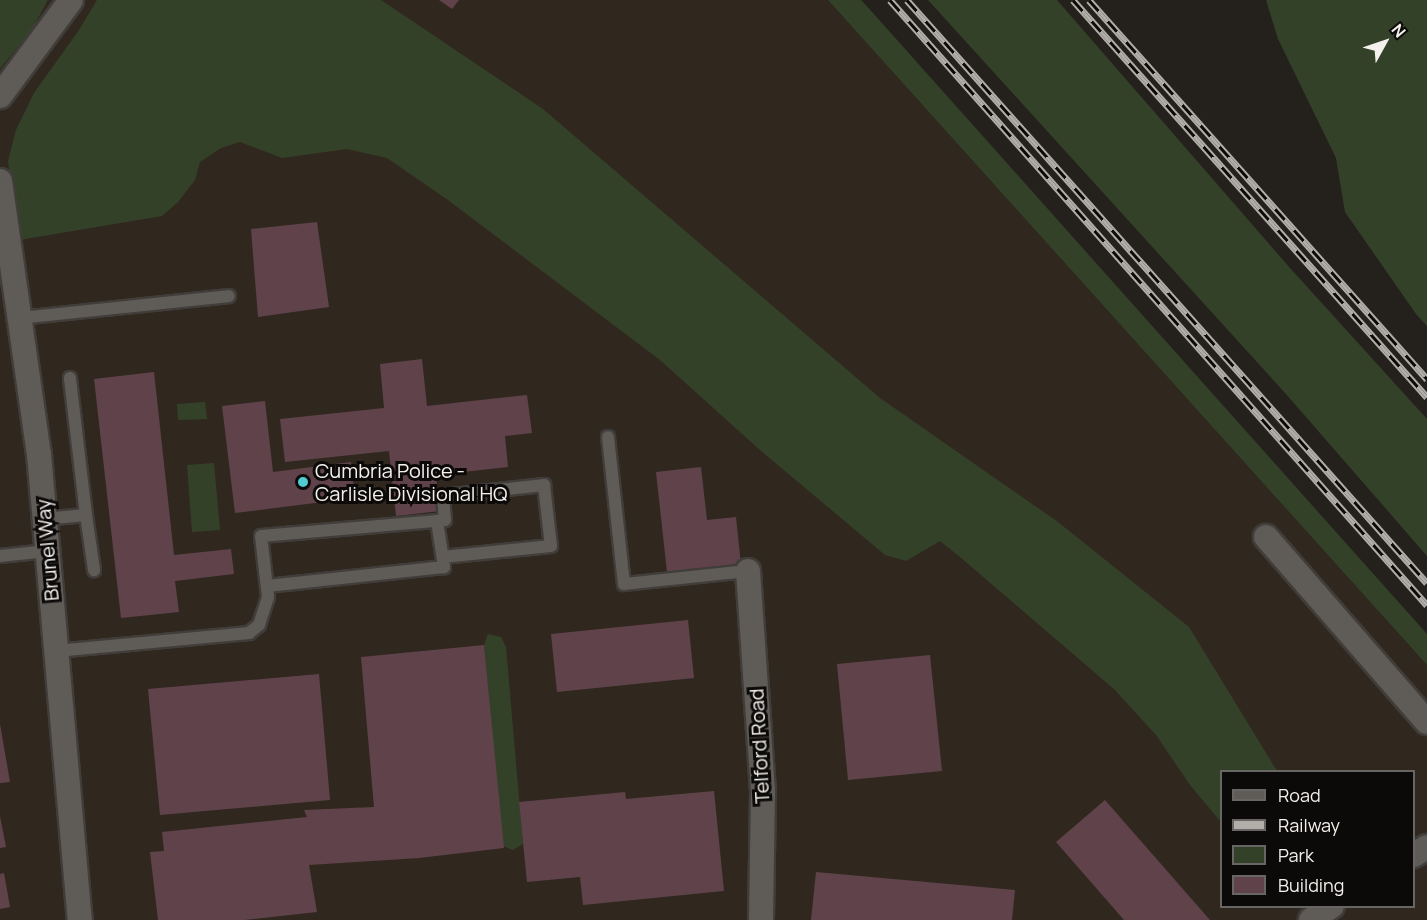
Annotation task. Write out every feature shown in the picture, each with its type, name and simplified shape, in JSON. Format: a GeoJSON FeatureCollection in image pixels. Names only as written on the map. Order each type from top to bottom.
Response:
{"type":"FeatureCollection","features":[{"type":"Feature","properties":{"kind":"street"},"geometry":{"type":"LineString","coordinates":[[0,96],[71,0]]}},
{"type":"Feature","properties":{"kind":"street","name":"Brunel Way"},"geometry":{"type":"LineString","coordinates":[[0,181],[39,454],[80,920]]}},
{"type":"Feature","properties":{"kind":"street"},"geometry":{"type":"LineString","coordinates":[[1266,537],[1427,722]]}},
{"type":"Feature","properties":{"kind":"street","name":"Telford Road"},"geometry":{"type":"LineString","coordinates":[[748,571],[764,792],[761,920]]}},
{"type":"Feature","properties":{"kind":"street"},"geometry":{"type":"LineString","coordinates":[[1311,920],[1329,908]]}},
{"type":"Feature","properties":{"kind":"lane"},"geometry":{"type":"LineString","coordinates":[[20,318],[229,296]]}},
{"type":"Feature","properties":{"kind":"lane"},"geometry":{"type":"LineString","coordinates":[[70,378],[94,570]]}},
{"type":"Feature","properties":{"kind":"lane"},"geometry":{"type":"LineString","coordinates":[[608,437],[624,584],[748,571]]}},
{"type":"Feature","properties":{"kind":"lane"},"geometry":{"type":"LineString","coordinates":[[56,651],[249,633],[260,625],[268,597],[261,536],[445,520],[443,496],[544,485],[551,546],[443,557]]}},
{"type":"Feature","properties":{"kind":"lane"},"geometry":{"type":"LineString","coordinates":[[45,519],[86,514]]}},
{"type":"Feature","properties":{"kind":"lane"},"geometry":{"type":"LineString","coordinates":[[267,586],[444,567],[437,521]]}},
{"type":"Feature","properties":{"kind":"lane"},"geometry":{"type":"LineString","coordinates":[[0,556],[47,551]]}},
{"type":"Feature","properties":{"kind":"shaded area"},"geometry":{"type":"Polygon","coordinates":[[[48,0],[828,0],[1427,665],[1427,920],[0,920],[0,69],[33,28],[48,0]]]}},
{"type":"Feature","properties":{"kind":"green space"},"geometry":{"type":"Polygon","coordinates":[[[0,0],[48,0],[33,28],[0,69],[0,0]]]}},
{"type":"Feature","properties":{"kind":"green space"},"geometry":{"type":"Polygon","coordinates":[[[97,0],[381,0],[543,109],[880,398],[1058,522],[1189,627],[1276,770],[1220,770],[1220,821],[1190,785],[1156,735],[1115,690],[940,541],[906,561],[885,555],[760,450],[660,360],[448,200],[387,158],[347,149],[282,158],[240,142],[221,148],[200,162],[195,180],[178,202],[162,216],[19,240],[8,161],[16,130],[34,93],[79,30],[97,0]]]}},
{"type":"Feature","properties":{"kind":"green space"},"geometry":{"type":"Polygon","coordinates":[[[828,0],[861,0],[864,3],[1427,634],[1427,665],[828,0]]]}},
{"type":"Feature","properties":{"kind":"green space"},"geometry":{"type":"Polygon","coordinates":[[[928,0],[1057,0],[1290,268],[1427,419],[1427,556],[1286,394],[928,0]]]}},
{"type":"Feature","properties":{"kind":"green space"},"geometry":{"type":"Polygon","coordinates":[[[1266,0],[1427,0],[1427,326],[1416,314],[1345,212],[1336,158],[1278,39],[1266,0]]]}},
{"type":"Feature","properties":{"kind":"green space"},"geometry":{"type":"Polygon","coordinates":[[[205,402],[207,419],[178,420],[177,404],[205,402]]]}},
{"type":"Feature","properties":{"kind":"green space"},"geometry":{"type":"Polygon","coordinates":[[[214,463],[220,530],[192,532],[187,465],[214,463]]]}},
{"type":"Feature","properties":{"kind":"green space"},"geometry":{"type":"Polygon","coordinates":[[[488,634],[501,637],[506,647],[523,844],[513,850],[503,846],[484,645],[488,634]]]}},
{"type":"Feature","properties":{"kind":"building"},"geometry":{"type":"Polygon","coordinates":[[[439,0],[459,0],[452,9],[439,0]]]}},
{"type":"Feature","properties":{"kind":"building"},"geometry":{"type":"Polygon","coordinates":[[[317,222],[329,307],[258,317],[251,229],[317,222]]]}},
{"type":"Feature","properties":{"kind":"building"},"geometry":{"type":"Polygon","coordinates":[[[422,359],[427,406],[527,395],[532,433],[505,436],[508,467],[436,475],[440,511],[396,516],[389,451],[285,462],[280,419],[384,408],[380,364],[422,359]]]}},
{"type":"Feature","properties":{"kind":"building"},"geometry":{"type":"Polygon","coordinates":[[[154,372],[174,555],[231,549],[234,574],[175,581],[179,612],[121,618],[94,379],[154,372]]]}},
{"type":"Feature","properties":{"kind":"building"},"geometry":{"type":"Polygon","coordinates":[[[265,401],[273,472],[351,462],[355,498],[235,513],[222,406],[265,401]]]}},
{"type":"Feature","properties":{"kind":"building"},"geometry":{"type":"Polygon","coordinates":[[[701,467],[707,520],[736,517],[741,565],[667,572],[656,472],[701,467]]]}},
{"type":"Feature","properties":{"kind":"building"},"geometry":{"type":"Polygon","coordinates":[[[688,620],[694,678],[557,692],[551,634],[688,620]]]}},
{"type":"Feature","properties":{"kind":"building"},"geometry":{"type":"Polygon","coordinates":[[[484,645],[504,848],[419,858],[309,865],[317,912],[244,920],[158,920],[150,852],[164,851],[162,832],[307,817],[304,810],[374,807],[361,657],[484,645]]]}},
{"type":"Feature","properties":{"kind":"building"},"geometry":{"type":"Polygon","coordinates":[[[930,655],[942,771],[848,780],[837,664],[930,655]]]}},
{"type":"Feature","properties":{"kind":"building"},"geometry":{"type":"Polygon","coordinates":[[[319,674],[330,800],[160,815],[148,689],[319,674]]]}},
{"type":"Feature","properties":{"kind":"building"},"geometry":{"type":"Polygon","coordinates":[[[0,724],[10,782],[0,783],[0,724]]]}},
{"type":"Feature","properties":{"kind":"building"},"geometry":{"type":"Polygon","coordinates":[[[714,791],[724,891],[583,905],[580,877],[527,882],[519,802],[625,792],[626,799],[714,791]]]}},
{"type":"Feature","properties":{"kind":"building"},"geometry":{"type":"Polygon","coordinates":[[[1105,800],[1210,920],[1124,920],[1056,842],[1105,800]]]}},
{"type":"Feature","properties":{"kind":"building"},"geometry":{"type":"Polygon","coordinates":[[[0,816],[6,847],[0,848],[0,816]]]}},
{"type":"Feature","properties":{"kind":"building"},"geometry":{"type":"Polygon","coordinates":[[[816,872],[1015,890],[1012,920],[811,920],[816,872]]]}},
{"type":"Feature","properties":{"kind":"building"},"geometry":{"type":"Polygon","coordinates":[[[4,873],[10,907],[0,909],[0,874],[4,873]]]}},
{"type":"Feature","properties":{"kind":"railway"},"geometry":{"type":"LineString","coordinates":[[890,0],[1427,605]]}},
{"type":"Feature","properties":{"kind":"railway"},"geometry":{"type":"LineString","coordinates":[[907,0],[1427,583]]}},
{"type":"Feature","properties":{"kind":"railway"},"geometry":{"type":"LineString","coordinates":[[1073,0],[1427,397]]}},
{"type":"Feature","properties":{"kind":"railway"},"geometry":{"type":"LineString","coordinates":[[1089,0],[1427,379]]}},
{"type":"Feature","properties":{"kind":"place","name":"Cumbria Police - Carlisle Divisional HQ"},"geometry":{"type":"Point","coordinates":[303,482]}}]}
